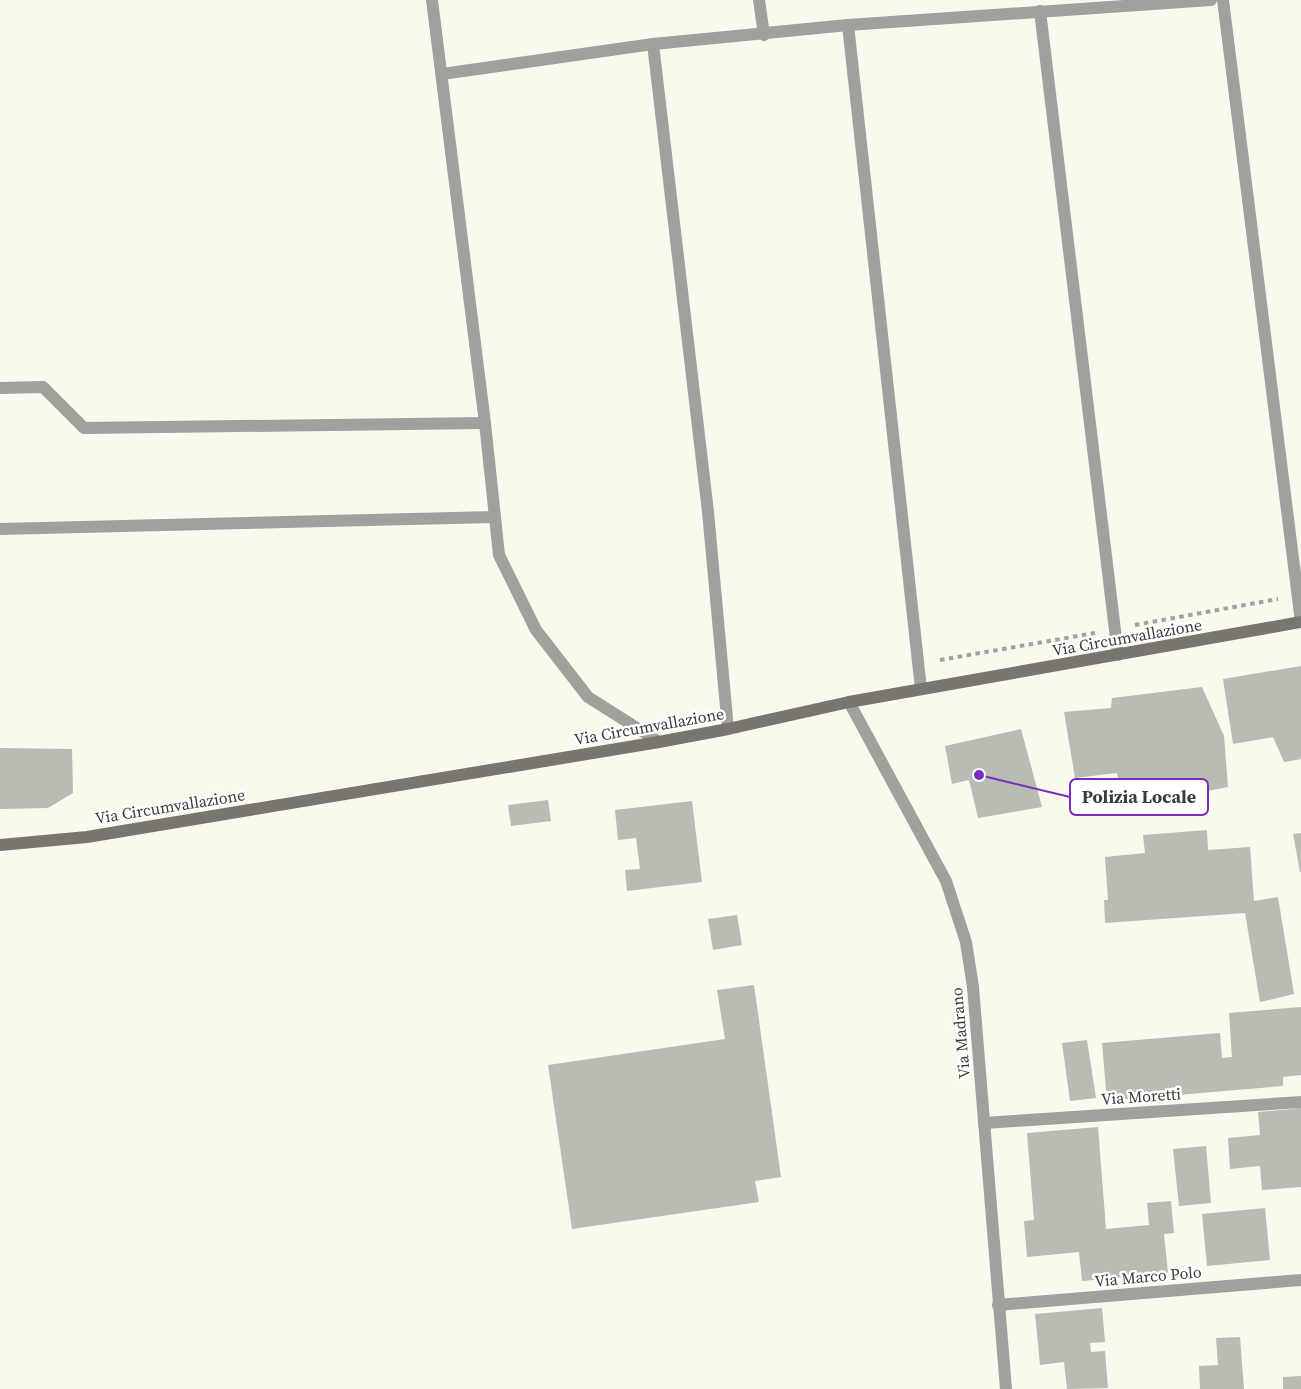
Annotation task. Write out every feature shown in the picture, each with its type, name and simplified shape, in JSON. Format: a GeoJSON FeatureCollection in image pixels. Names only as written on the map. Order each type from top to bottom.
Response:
{"type":"FeatureCollection","features":[{"type":"Feature","properties":{"kind":"main road","name":"Via Circumvallazione"},"geometry":{"type":"LineString","coordinates":[[0,845],[87,837],[659,742],[849,702],[1301,622]]}},
{"type":"Feature","properties":{"kind":"street"},"geometry":{"type":"LineString","coordinates":[[432,0],[485,423],[499,555],[536,630],[588,697],[659,742]]}},
{"type":"Feature","properties":{"kind":"street"},"geometry":{"type":"LineString","coordinates":[[759,0],[764,35]]}},
{"type":"Feature","properties":{"kind":"street"},"geometry":{"type":"LineString","coordinates":[[442,74],[653,44],[764,35],[848,25],[1211,0]]}},
{"type":"Feature","properties":{"kind":"street"},"geometry":{"type":"LineString","coordinates":[[1223,0],[1301,622]]}},
{"type":"Feature","properties":{"kind":"street"},"geometry":{"type":"LineString","coordinates":[[1040,11],[1118,655]]}},
{"type":"Feature","properties":{"kind":"street"},"geometry":{"type":"LineString","coordinates":[[848,25],[921,689]]}},
{"type":"Feature","properties":{"kind":"street"},"geometry":{"type":"LineString","coordinates":[[653,44],[708,512],[728,729]]}},
{"type":"Feature","properties":{"kind":"street"},"geometry":{"type":"LineString","coordinates":[[0,388],[43,387],[84,428],[485,423]]}},
{"type":"Feature","properties":{"kind":"street"},"geometry":{"type":"LineString","coordinates":[[0,529],[495,517]]}},
{"type":"Feature","properties":{"kind":"street","name":"Via Madrano"},"geometry":{"type":"LineString","coordinates":[[849,702],[946,881],[966,942],[973,987],[1006,1389]]}},
{"type":"Feature","properties":{"kind":"street","name":"Via Moretti"},"geometry":{"type":"LineString","coordinates":[[984,1123],[1301,1102]]}},
{"type":"Feature","properties":{"kind":"street","name":"Via Marco Polo"},"geometry":{"type":"LineString","coordinates":[[998,1305],[1301,1280]]}},
{"type":"Feature","properties":{"kind":"path"},"geometry":{"type":"LineString","coordinates":[[1133,626],[1298,596]]}},
{"type":"Feature","properties":{"kind":"path"},"geometry":{"type":"LineString","coordinates":[[918,664],[1095,633]]}},
{"type":"Feature","properties":{"kind":"building"},"geometry":{"type":"Polygon","coordinates":[[[1301,666],[1301,759],[1284,762],[1273,737],[1233,744],[1223,679],[1301,666]]]}},
{"type":"Feature","properties":{"kind":"building"},"geometry":{"type":"Polygon","coordinates":[[[1202,687],[1224,736],[1228,787],[1124,807],[1117,773],[1075,778],[1064,712],[1111,708],[1112,698],[1202,687]]]}},
{"type":"Feature","properties":{"kind":"building"},"geometry":{"type":"Polygon","coordinates":[[[1021,729],[1042,807],[978,818],[969,780],[952,784],[945,746],[1021,729]]]}},
{"type":"Feature","properties":{"kind":"building"},"geometry":{"type":"Polygon","coordinates":[[[0,748],[72,749],[73,793],[48,808],[0,809],[0,748]]]}},
{"type":"Feature","properties":{"kind":"building"},"geometry":{"type":"Polygon","coordinates":[[[548,800],[551,821],[511,826],[508,805],[548,800]]]}},
{"type":"Feature","properties":{"kind":"building"},"geometry":{"type":"Polygon","coordinates":[[[692,801],[702,882],[627,891],[625,870],[640,869],[636,838],[618,840],[615,810],[692,801]]]}},
{"type":"Feature","properties":{"kind":"building"},"geometry":{"type":"Polygon","coordinates":[[[1207,830],[1208,850],[1250,847],[1254,901],[1278,897],[1294,994],[1260,1002],[1245,913],[1105,923],[1104,900],[1108,900],[1105,857],[1145,853],[1143,835],[1207,830]]]}},
{"type":"Feature","properties":{"kind":"building"},"geometry":{"type":"Polygon","coordinates":[[[1301,833],[1301,872],[1300,872],[1293,834],[1301,833]]]}},
{"type":"Feature","properties":{"kind":"building"},"geometry":{"type":"Polygon","coordinates":[[[737,915],[742,945],[713,950],[708,919],[737,915]]]}},
{"type":"Feature","properties":{"kind":"building"},"geometry":{"type":"Polygon","coordinates":[[[754,985],[781,1177],[755,1181],[759,1202],[572,1229],[548,1065],[725,1039],[717,990],[754,985]]]}},
{"type":"Feature","properties":{"kind":"building"},"geometry":{"type":"Polygon","coordinates":[[[1301,1007],[1301,1075],[1283,1077],[1283,1086],[1107,1101],[1102,1043],[1220,1033],[1222,1058],[1232,1057],[1229,1013],[1301,1007]]]}},
{"type":"Feature","properties":{"kind":"building"},"geometry":{"type":"Polygon","coordinates":[[[1087,1040],[1096,1098],[1070,1101],[1062,1043],[1087,1040]]]}},
{"type":"Feature","properties":{"kind":"building"},"geometry":{"type":"Polygon","coordinates":[[[1301,1108],[1301,1187],[1262,1190],[1260,1166],[1230,1169],[1228,1138],[1260,1135],[1258,1112],[1301,1108]]]}},
{"type":"Feature","properties":{"kind":"building"},"geometry":{"type":"Polygon","coordinates":[[[1098,1127],[1106,1229],[1149,1225],[1147,1203],[1171,1201],[1174,1233],[1164,1234],[1168,1273],[1082,1281],[1079,1252],[1027,1257],[1024,1221],[1034,1220],[1027,1133],[1098,1127]]]}},
{"type":"Feature","properties":{"kind":"building"},"geometry":{"type":"Polygon","coordinates":[[[1206,1146],[1211,1203],[1179,1206],[1173,1149],[1206,1146]]]}},
{"type":"Feature","properties":{"kind":"building"},"geometry":{"type":"Polygon","coordinates":[[[1265,1208],[1270,1260],[1207,1266],[1202,1214],[1265,1208]]]}},
{"type":"Feature","properties":{"kind":"building"},"geometry":{"type":"Polygon","coordinates":[[[1102,1308],[1105,1342],[1090,1343],[1091,1352],[1105,1351],[1108,1388],[1067,1389],[1064,1362],[1040,1365],[1035,1314],[1102,1308]]]}},
{"type":"Feature","properties":{"kind":"building"},"geometry":{"type":"Polygon","coordinates":[[[1240,1337],[1244,1389],[1200,1389],[1199,1366],[1218,1365],[1216,1338],[1240,1337]]]}},
{"type":"Feature","properties":{"kind":"building"},"geometry":{"type":"Polygon","coordinates":[[[1301,1376],[1301,1389],[1283,1389],[1283,1377],[1301,1376]]]}},
{"type":"Feature","properties":{"kind":"place","name":"Polizia Locale"},"geometry":{"type":"Point","coordinates":[979,775]}}]}
